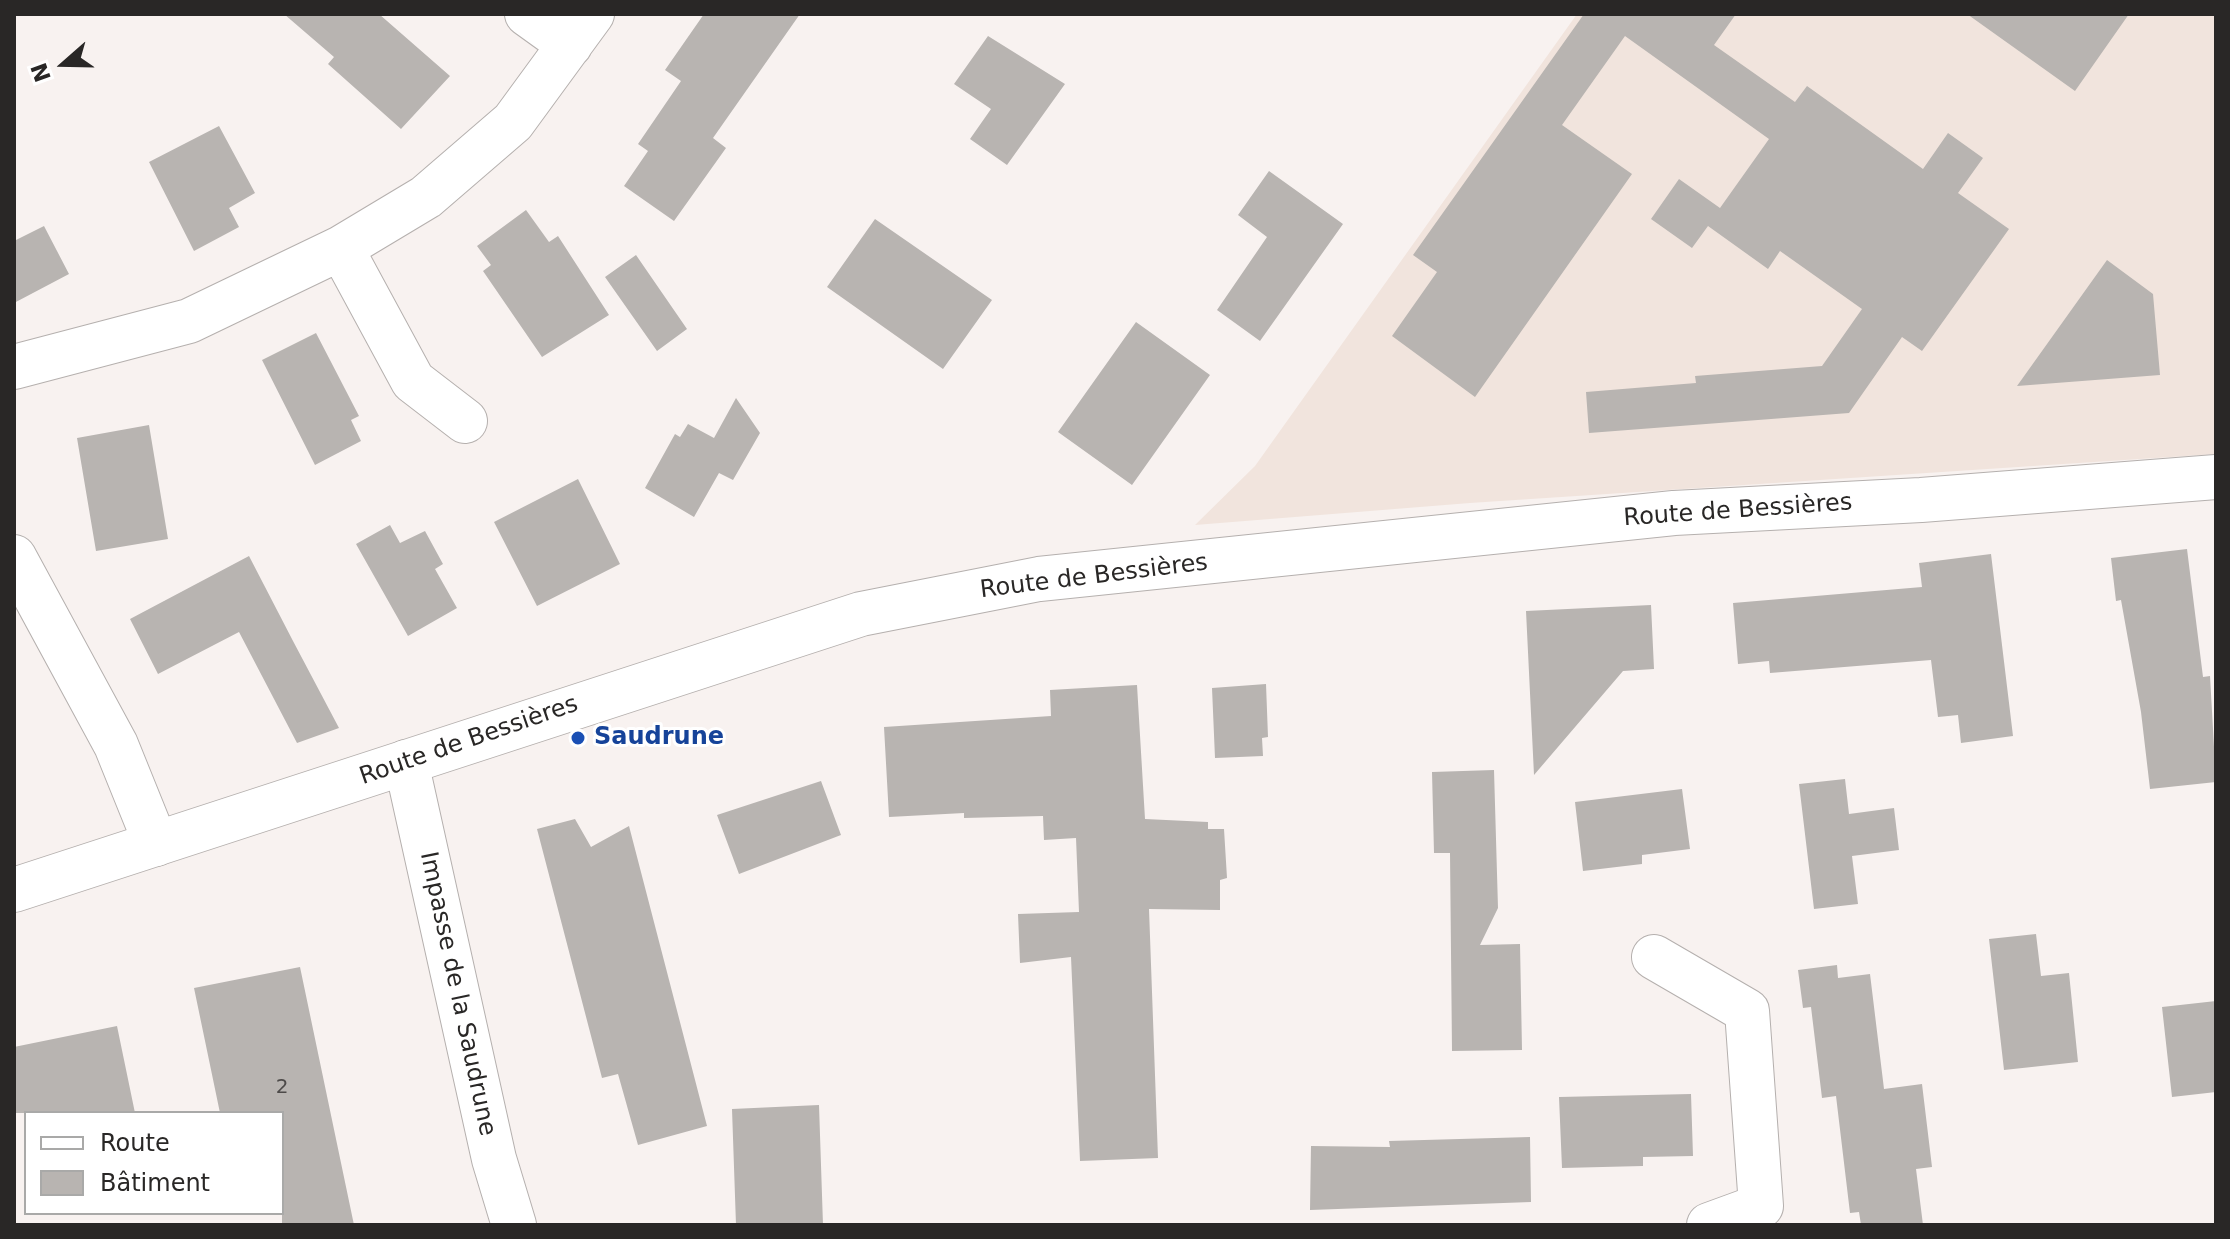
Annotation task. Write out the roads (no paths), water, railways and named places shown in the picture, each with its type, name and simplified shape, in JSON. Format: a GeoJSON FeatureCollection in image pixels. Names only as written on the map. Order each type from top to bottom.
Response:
{"type":"FeatureCollection","features":[{"type":"Feature","properties":{"kind":"main road"},"geometry":{"type":"LineString","coordinates":[[14,367],[189,321],[341,248],[426,197],[513,122],[581,29],[527,14]]}},
{"type":"Feature","properties":{"kind":"main road"},"geometry":{"type":"LineString","coordinates":[[341,248],[413,381],[465,421]]}},
{"type":"Feature","properties":{"kind":"main road","name":"Route de Bessières"},"geometry":{"type":"LineString","coordinates":[[14,890],[861,614],[1039,579],[1674,513],[1921,500],[2216,477]]}},
{"type":"Feature","properties":{"kind":"main road"},"geometry":{"type":"LineString","coordinates":[[17,569],[116,745],[156,844]]}},
{"type":"Feature","properties":{"kind":"main road","name":"Impasse de la Saudrune"},"geometry":{"type":"LineString","coordinates":[[406,762],[494,1159],[514,1225]]}},
{"type":"Feature","properties":{"kind":"main road"},"geometry":{"type":"LineString","coordinates":[[1654,957],[1747,1011],[1764,1216],[1709,1225]]}},
{"type":"Feature","properties":{"kind":"place","name":"Saudrune"},"geometry":{"type":"Point","coordinates":[578,738]}}]}
